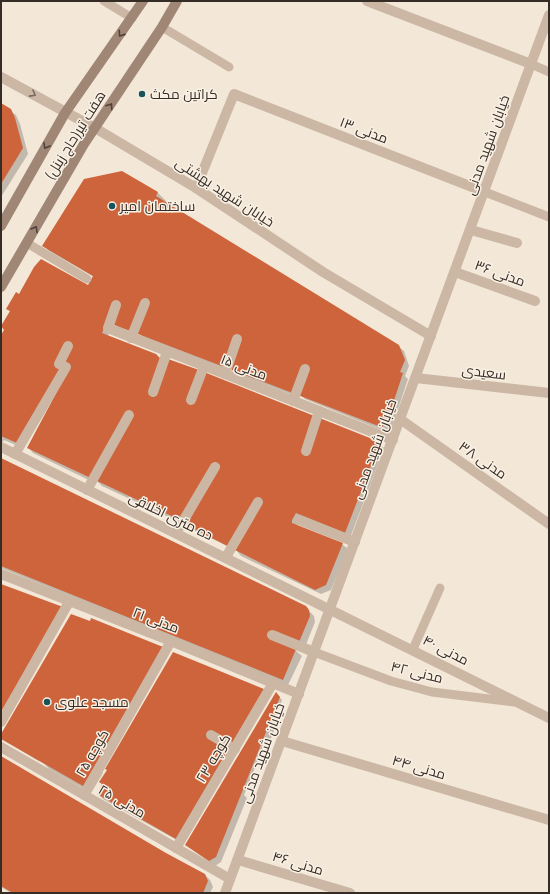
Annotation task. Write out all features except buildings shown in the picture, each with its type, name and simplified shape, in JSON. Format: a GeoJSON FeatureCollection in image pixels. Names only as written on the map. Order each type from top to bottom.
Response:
{"type":"FeatureCollection","features":[{"type":"Feature","properties":{"kind":"main road","name":"هفت تیر(حاج زینل)"},"geometry":{"type":"LineString","coordinates":[[2,222],[65,113],[143,1]]}},
{"type":"Feature","properties":{"kind":"main road","name":"هفت تیر(حاج زینل)"},"geometry":{"type":"LineString","coordinates":[[1,287],[95,128],[162,27],[177,1]]}},
{"type":"Feature","properties":{"kind":"street"},"geometry":{"type":"LineString","coordinates":[[367,1],[531,64]]}},
{"type":"Feature","properties":{"kind":"street","name":"خیابان شهید مدنی"},"geometry":{"type":"LineString","coordinates":[[225,893],[485,192],[549,15]]}},
{"type":"Feature","properties":{"kind":"street","name":"خیابان شهید بهشتی"},"geometry":{"type":"LineString","coordinates":[[1,77],[95,128],[196,188],[323,272],[431,336]]}},
{"type":"Feature","properties":{"kind":"street","name":"مدنی ۱۳"},"geometry":{"type":"LineString","coordinates":[[196,188],[234,94],[485,192]]}},
{"type":"Feature","properties":{"kind":"street"},"geometry":{"type":"LineString","coordinates":[[470,230],[517,243]]}},
{"type":"Feature","properties":{"kind":"street","name":"مدنی ۳۶"},"geometry":{"type":"LineString","coordinates":[[455,272],[535,301]]}},
{"type":"Feature","properties":{"kind":"street"},"geometry":{"type":"LineString","coordinates":[[131,338],[145,303]]}},
{"type":"Feature","properties":{"kind":"street","name":"مدنی ۱۵"},"geometry":{"type":"LineString","coordinates":[[116,305],[108,328],[393,440]]}},
{"type":"Feature","properties":{"kind":"street"},"geometry":{"type":"LineString","coordinates":[[225,374],[237,339]]}},
{"type":"Feature","properties":{"kind":"street"},"geometry":{"type":"LineString","coordinates":[[15,454],[66,367],[59,364],[68,346]]}},
{"type":"Feature","properties":{"kind":"street"},"geometry":{"type":"LineString","coordinates":[[153,392],[167,352]]}},
{"type":"Feature","properties":{"kind":"street"},"geometry":{"type":"LineString","coordinates":[[191,400],[204,366]]}},
{"type":"Feature","properties":{"kind":"street"},"geometry":{"type":"LineString","coordinates":[[293,401],[305,369]]}},
{"type":"Feature","properties":{"kind":"street","name":"سعیدی"},"geometry":{"type":"LineString","coordinates":[[416,378],[548,394]]}},
{"type":"Feature","properties":{"kind":"street"},"geometry":{"type":"LineString","coordinates":[[306,451],[319,411]]}},
{"type":"Feature","properties":{"kind":"street"},"geometry":{"type":"LineString","coordinates":[[87,490],[129,416]]}},
{"type":"Feature","properties":{"kind":"street","name":"مدنی ۳۸"},"geometry":{"type":"LineString","coordinates":[[400,419],[549,524]]}},
{"type":"Feature","properties":{"kind":"street","name":"ده متری اخلاقی"},"geometry":{"type":"LineString","coordinates":[[1,447],[176,534],[331,608]]}},
{"type":"Feature","properties":{"kind":"street"},"geometry":{"type":"LineString","coordinates":[[176,534],[215,467]]}},
{"type":"Feature","properties":{"kind":"street"},"geometry":{"type":"LineString","coordinates":[[226,558],[258,502]]}},
{"type":"Feature","properties":{"kind":"street"},"geometry":{"type":"LineString","coordinates":[[299,520],[355,542]]}},
{"type":"Feature","properties":{"kind":"street","name":"مدنی ۲۱"},"geometry":{"type":"LineString","coordinates":[[1,574],[171,641],[299,694]]}},
{"type":"Feature","properties":{"kind":"street"},"geometry":{"type":"LineString","coordinates":[[1,722],[69,602]]}},
{"type":"Feature","properties":{"kind":"street","name":"مدنی ۴۰"},"geometry":{"type":"LineString","coordinates":[[331,608],[549,718]]}},
{"type":"Feature","properties":{"kind":"street"},"geometry":{"type":"LineString","coordinates":[[272,635],[314,652]]}},
{"type":"Feature","properties":{"kind":"street","name":"کوچه ۲۵"},"geometry":{"type":"LineString","coordinates":[[84,795],[171,641]]}},
{"type":"Feature","properties":{"kind":"street","name":"کوچه ۲۳"},"geometry":{"type":"LineString","coordinates":[[176,848],[274,683]]}},
{"type":"Feature","properties":{"kind":"street"},"geometry":{"type":"LineString","coordinates":[[211,735],[235,748]]}},
{"type":"Feature","properties":{"kind":"street","name":"مدنی ۴۴"},"geometry":{"type":"LineString","coordinates":[[282,741],[549,820]]}},
{"type":"Feature","properties":{"kind":"street","name":"مدنی ۲۵"},"geometry":{"type":"LineString","coordinates":[[1,746],[230,879]]}},
{"type":"Feature","properties":{"kind":"street","name":"مدنی ۴۶"},"geometry":{"type":"LineString","coordinates":[[238,860],[350,893]]}},
{"type":"Feature","properties":{"kind":"lane"},"geometry":{"type":"LineString","coordinates":[[104,1],[132,18]]}},
{"type":"Feature","properties":{"kind":"lane"},"geometry":{"type":"LineString","coordinates":[[162,27],[229,67]]}},
{"type":"Feature","properties":{"kind":"lane"},"geometry":{"type":"LineString","coordinates":[[531,64],[549,72]]}},
{"type":"Feature","properties":{"kind":"lane"},"geometry":{"type":"LineString","coordinates":[[485,192],[549,217]]}},
{"type":"Feature","properties":{"kind":"lane"},"geometry":{"type":"LineString","coordinates":[[27,243],[87,279]]}},
{"type":"Feature","properties":{"kind":"lane"},"geometry":{"type":"LineString","coordinates":[[413,649],[440,588]]}},
{"type":"Feature","properties":{"kind":"lane","name":"مدنی ۴۲"},"geometry":{"type":"LineString","coordinates":[[314,652],[392,681],[432,692],[517,702]]}},
{"type":"Feature","properties":{"kind":"place","name":"کراتین مکث"},"geometry":{"type":"Point","coordinates":[142,94]}},
{"type":"Feature","properties":{"kind":"place","name":"ساختمان امیر"},"geometry":{"type":"Point","coordinates":[112,206]}},
{"type":"Feature","properties":{"kind":"place","name":"مسجد علوی"},"geometry":{"type":"Point","coordinates":[47,702]}}]}
